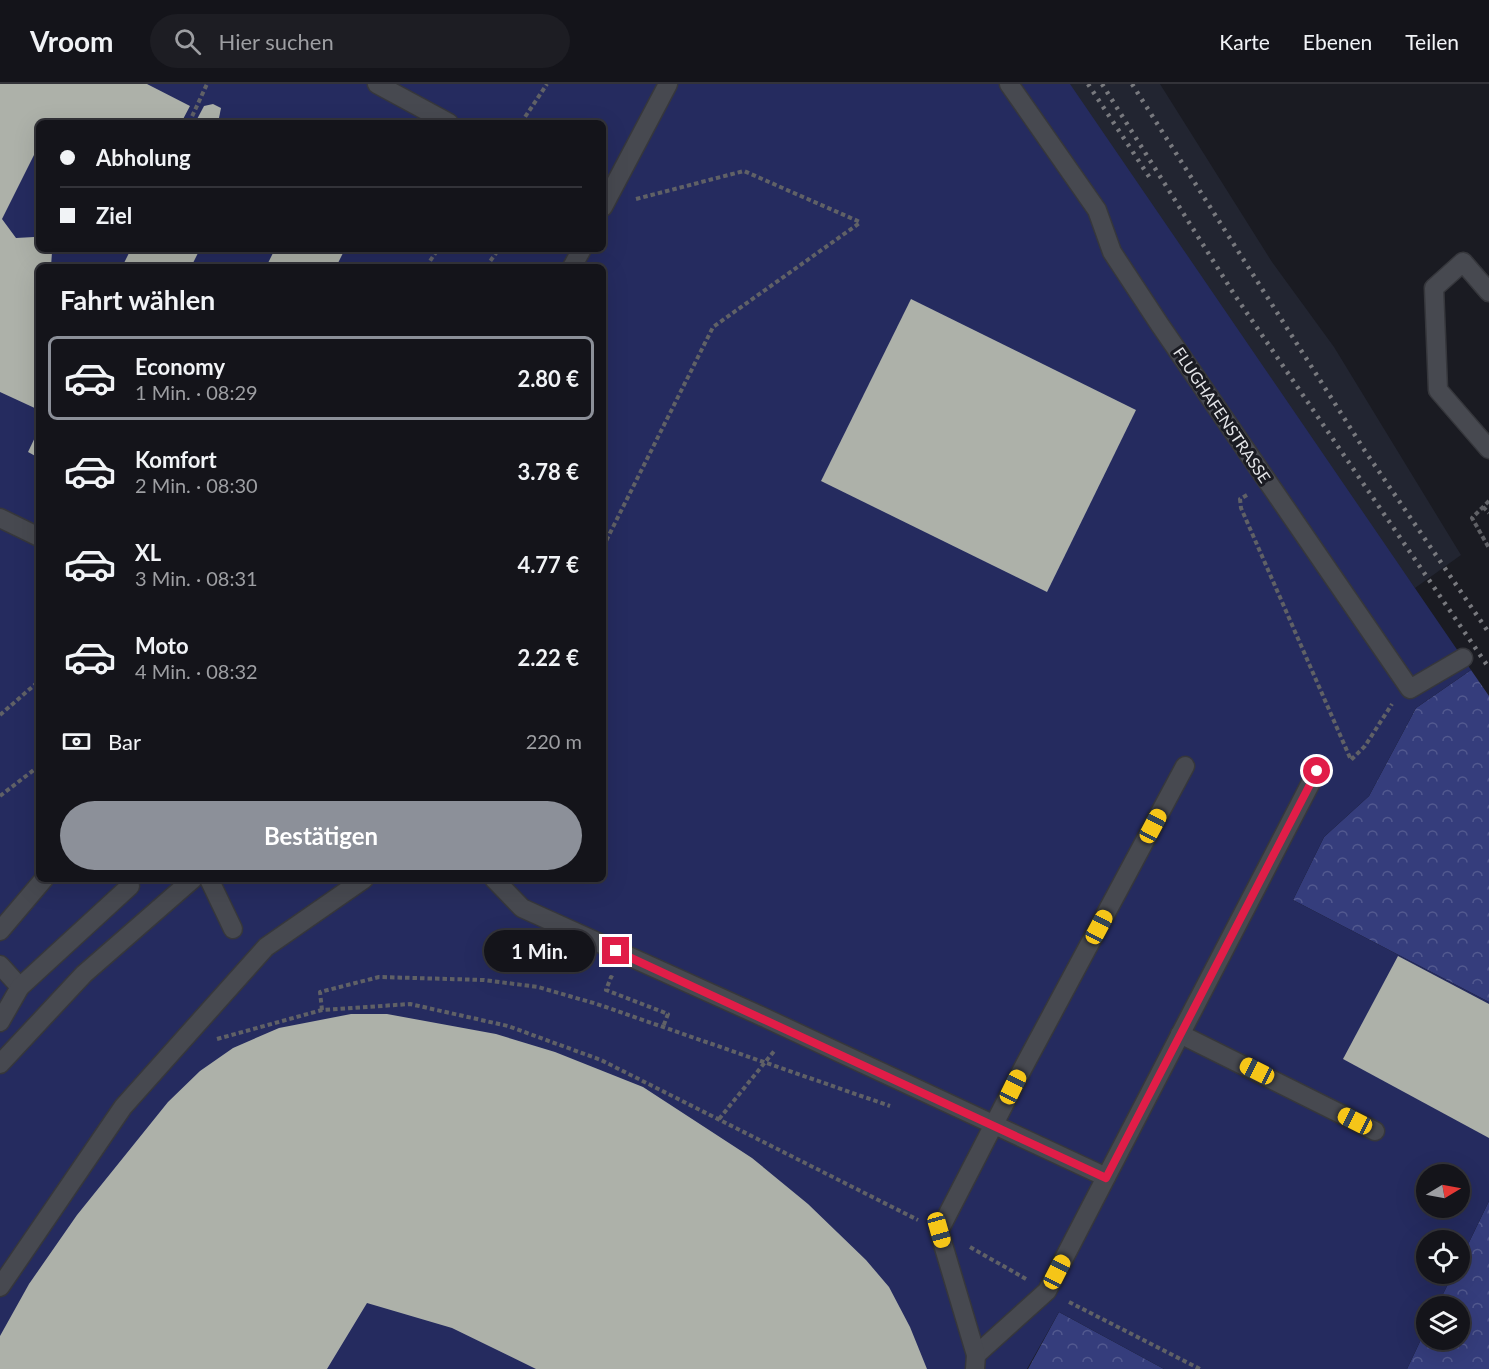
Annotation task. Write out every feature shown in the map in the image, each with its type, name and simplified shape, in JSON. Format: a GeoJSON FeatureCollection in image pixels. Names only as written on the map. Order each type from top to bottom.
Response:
{"type":"FeatureCollection","features":[{"type":"Feature","properties":{"kind":"street"},"geometry":{"type":"LineString","coordinates":[[377,84],[443,120]]}},
{"type":"Feature","properties":{"kind":"street"},"geometry":{"type":"LineString","coordinates":[[606,201],[668,84]]}},
{"type":"Feature","properties":{"kind":"street","name":"FLUGHAFENSTRASSE"},"geometry":{"type":"LineString","coordinates":[[1009,84],[1097,210],[1112,252],[1148,307],[1410,689],[1463,658]]}},
{"type":"Feature","properties":{"kind":"street"},"geometry":{"type":"LineString","coordinates":[[1489,292],[1463,262],[1434,288],[1438,390],[1489,449]]}},
{"type":"Feature","properties":{"kind":"street"},"geometry":{"type":"LineString","coordinates":[[0,518],[36,536]]}},
{"type":"Feature","properties":{"kind":"street"},"geometry":{"type":"LineString","coordinates":[[1185,766],[939,1230],[976,1362],[1047,1291],[1317,771]]}},
{"type":"Feature","properties":{"kind":"street"},"geometry":{"type":"LineString","coordinates":[[0,931],[41,882]]}},
{"type":"Feature","properties":{"kind":"street"},"geometry":{"type":"LineString","coordinates":[[0,1064],[84,974],[190,882]]}},
{"type":"Feature","properties":{"kind":"street"},"geometry":{"type":"LineString","coordinates":[[210,882],[233,929]]}},
{"type":"Feature","properties":{"kind":"street"},"geometry":{"type":"LineString","coordinates":[[0,1287],[123,1107],[266,946],[360,882]]}},
{"type":"Feature","properties":{"kind":"street"},"geometry":{"type":"LineString","coordinates":[[497,882],[522,908],[761,1016],[1106,1178]]}},
{"type":"Feature","properties":{"kind":"street"},"geometry":{"type":"LineString","coordinates":[[0,1022],[3,1003],[130,886]]}},
{"type":"Feature","properties":{"kind":"street"},"geometry":{"type":"LineString","coordinates":[[0,965],[20,987]]}},
{"type":"Feature","properties":{"kind":"street"},"geometry":{"type":"LineString","coordinates":[[1180,1034],[1375,1131]]}},
{"type":"Feature","properties":{"kind":"path"},"geometry":{"type":"LineString","coordinates":[[190,120],[207,84]]}},
{"type":"Feature","properties":{"kind":"path"},"geometry":{"type":"LineString","coordinates":[[523,120],[547,84]]}},
{"type":"Feature","properties":{"kind":"path"},"geometry":{"type":"LineString","coordinates":[[606,541],[712,327],[861,222],[744,171],[625,202]]}},
{"type":"Feature","properties":{"kind":"path"},"geometry":{"type":"LineString","coordinates":[[1255,499],[1248,495],[1240,499],[1240,508],[1351,760],[1365,746],[1392,703],[1387,693]]}},
{"type":"Feature","properties":{"kind":"path"},"geometry":{"type":"LineString","coordinates":[[1489,501],[1472,518],[1489,548]]}},
{"type":"Feature","properties":{"kind":"path"},"geometry":{"type":"LineString","coordinates":[[1483,507],[1489,513]]}},
{"type":"Feature","properties":{"kind":"path"},"geometry":{"type":"LineString","coordinates":[[0,715],[36,684]]}},
{"type":"Feature","properties":{"kind":"path"},"geometry":{"type":"LineString","coordinates":[[0,796],[36,768]]}},
{"type":"Feature","properties":{"kind":"path"},"geometry":{"type":"LineString","coordinates":[[322,1010],[320,992],[379,977],[484,980],[538,987],[597,1004],[901,1110]]}},
{"type":"Feature","properties":{"kind":"path"},"geometry":{"type":"LineString","coordinates":[[172,1052],[322,1010],[410,1004],[508,1026],[601,1060],[939,1230]]}},
{"type":"Feature","properties":{"kind":"path"},"geometry":{"type":"LineString","coordinates":[[719,1119],[777,1048]]}},
{"type":"Feature","properties":{"kind":"shaded area"},"geometry":{"type":"Polygon","coordinates":[[[0,84],[1070,84],[1471,670],[1416,708],[1369,796],[1324,837],[1293,900],[1489,1002],[1489,1201],[1470,1240],[1470,1230],[1416,1230],[1416,1284],[1448,1284],[1442,1296],[1416,1296],[1416,1350],[1407,1369],[1164,1369],[1059,1312],[1027,1369],[0,1369],[0,84]]]}},
{"type":"Feature","properties":{"kind":"shaded area"},"geometry":{"type":"Polygon","coordinates":[[[1067,84],[1160,84],[1272,262],[1334,347],[1461,555],[1415,588],[1336,483],[1067,84]]]}},
{"type":"Feature","properties":{"kind":"green space"},"geometry":{"type":"Polygon","coordinates":[[[1471,670],[1489,696],[1489,1002],[1293,900],[1324,837],[1369,796],[1416,708],[1471,670]]]}},
{"type":"Feature","properties":{"kind":"green space"},"geometry":{"type":"Polygon","coordinates":[[[1489,1201],[1489,1369],[1407,1369],[1416,1350],[1470,1350],[1470,1296],[1442,1296],[1448,1284],[1470,1284],[1470,1240],[1489,1201]]]}},
{"type":"Feature","properties":{"kind":"green space"},"geometry":{"type":"Polygon","coordinates":[[[1059,1312],[1164,1369],[1028,1369],[1059,1312]]]}},
{"type":"Feature","properties":{"kind":"building"},"geometry":{"type":"Polygon","coordinates":[[[0,84],[147,84],[190,106],[183,120],[36,120],[36,151],[2,219],[16,238],[34,237],[36,252],[52,252],[51,264],[36,264],[36,409],[0,392],[0,84]]]}},
{"type":"Feature","properties":{"kind":"building"},"geometry":{"type":"Polygon","coordinates":[[[213,104],[221,108],[219,120],[197,120],[204,106],[213,104]]]}},
{"type":"Feature","properties":{"kind":"building"},"geometry":{"type":"Polygon","coordinates":[[[130,252],[198,252],[192,264],[124,264],[130,252]]]}},
{"type":"Feature","properties":{"kind":"building"},"geometry":{"type":"Polygon","coordinates":[[[274,252],[344,252],[338,264],[268,264],[274,252]]]}},
{"type":"Feature","properties":{"kind":"building"},"geometry":{"type":"Polygon","coordinates":[[[911,299],[1136,410],[1047,592],[821,481],[911,299]]]}},
{"type":"Feature","properties":{"kind":"building"},"geometry":{"type":"Polygon","coordinates":[[[36,435],[36,456],[28,452],[36,435]]]}},
{"type":"Feature","properties":{"kind":"building"},"geometry":{"type":"Polygon","coordinates":[[[1398,956],[1489,1004],[1489,1138],[1343,1059],[1398,956]]]}},
{"type":"Feature","properties":{"kind":"building"},"geometry":{"type":"Polygon","coordinates":[[[351,1014],[387,1014],[496,1034],[555,1052],[643,1087],[752,1158],[808,1204],[866,1260],[889,1287],[910,1327],[927,1369],[536,1369],[452,1328],[367,1303],[327,1369],[0,1369],[0,1336],[29,1284],[77,1215],[168,1102],[200,1071],[233,1048],[279,1028],[351,1014]]]}},
{"type":"Feature","properties":{"kind":"railway"},"geometry":{"type":"LineString","coordinates":[[1088,84],[1150,178]]}},
{"type":"Feature","properties":{"kind":"railway"},"geometry":{"type":"LineString","coordinates":[[1102,84],[1234,294],[1489,668]]}},
{"type":"Feature","properties":{"kind":"railway"},"geometry":{"type":"LineString","coordinates":[[1132,84],[1365,451],[1489,633]]}},
{"type":"Feature","properties":{"kind":"route"},"geometry":{"type":"LineString","coordinates":[[616,951],[761,1016],[1106,1178],[1317,771]]}}]}
